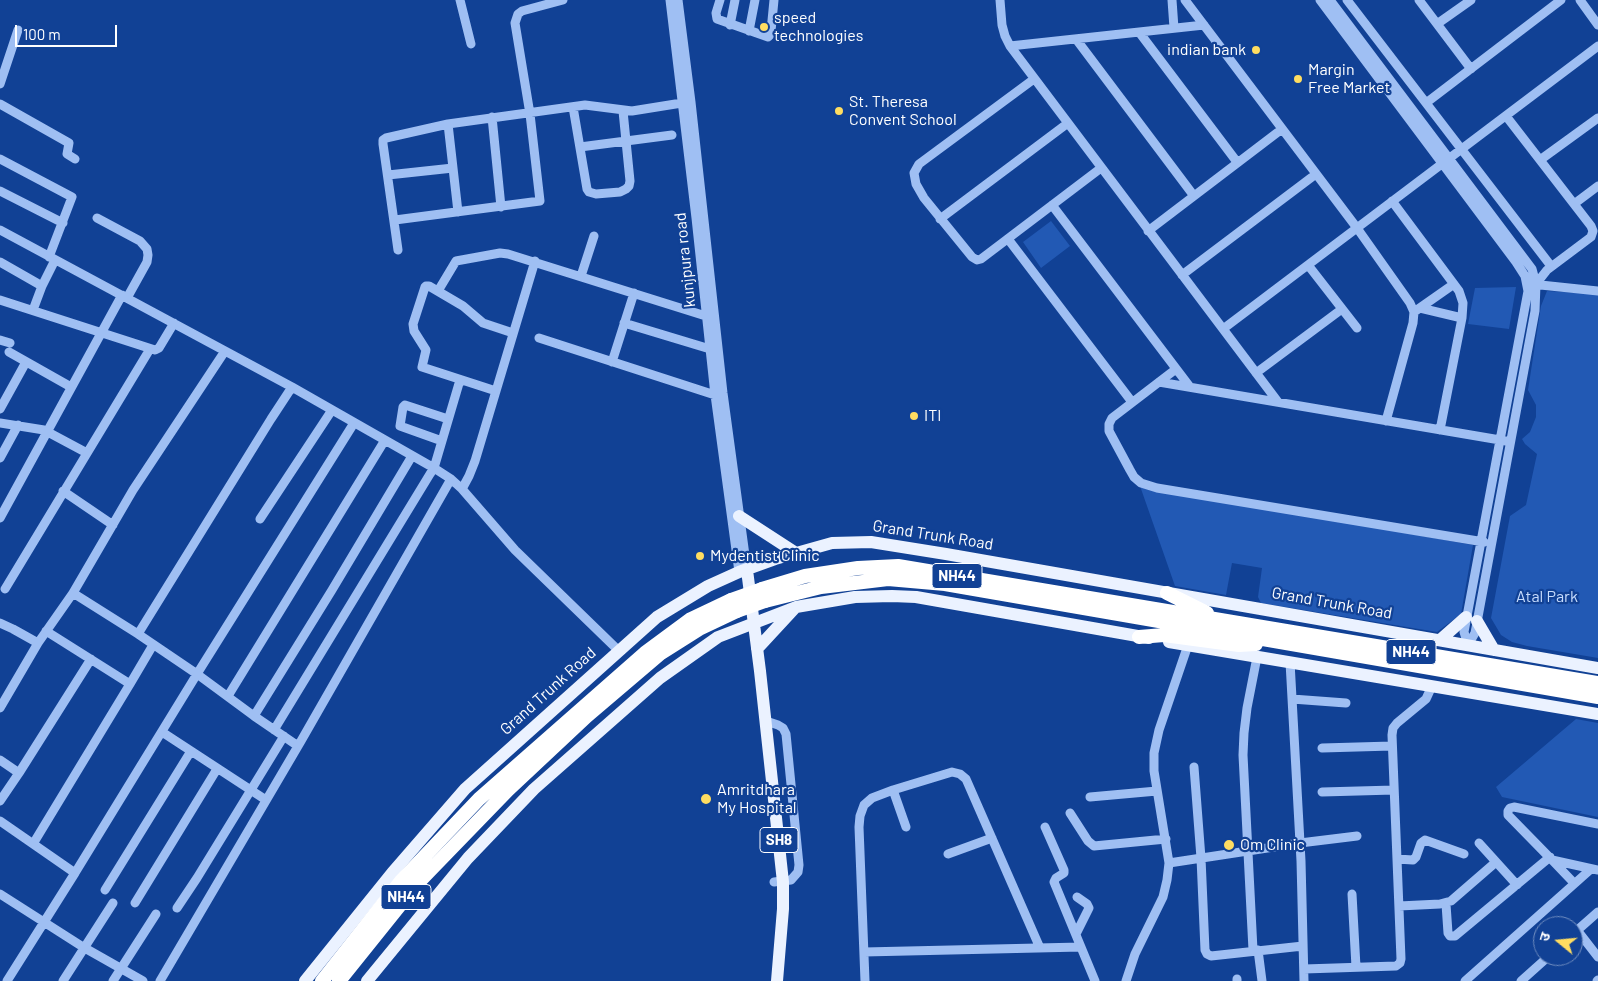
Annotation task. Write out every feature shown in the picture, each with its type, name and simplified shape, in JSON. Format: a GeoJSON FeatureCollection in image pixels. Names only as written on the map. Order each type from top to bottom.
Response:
{"type":"FeatureCollection","features":[{"type":"Feature","properties":{"kind":"highway","name":"NH44"},"geometry":{"type":"LineString","coordinates":[[396,877],[504,776],[645,653],[691,619],[764,595],[805,576],[858,568],[898,566],[1598,683]]}},
{"type":"Feature","properties":{"kind":"highway","name":"NH44"},"geometry":{"type":"LineString","coordinates":[[764,595],[888,579],[945,584],[1598,697]]}},
{"type":"Feature","properties":{"kind":"highway"},"geometry":{"type":"LineString","coordinates":[[1167,593],[1199,610],[1224,620]]}},
{"type":"Feature","properties":{"kind":"highway","name":"NH44"},"geometry":{"type":"LineString","coordinates":[[339,981],[416,885],[508,790],[588,716],[661,654],[734,606]]}},
{"type":"Feature","properties":{"kind":"highway"},"geometry":{"type":"LineString","coordinates":[[1139,637],[1164,635],[1239,645],[1271,640]]}},
{"type":"Feature","properties":{"kind":"highway","name":"Grand Trunk Road"},"geometry":{"type":"LineString","coordinates":[[322,981],[396,877]]}},
{"type":"Feature","properties":{"kind":"main road"},"geometry":{"type":"LineString","coordinates":[[736,517],[796,553]]}},
{"type":"Feature","properties":{"kind":"main road","name":"Grand Trunk Road"},"geometry":{"type":"LineString","coordinates":[[304,981],[396,877],[465,790],[657,617],[708,586],[743,571],[775,559],[832,543],[871,542],[1468,645],[1577,670],[1598,668]]}},
{"type":"Feature","properties":{"kind":"main road","name":"SH8"},"geometry":{"type":"LineString","coordinates":[[743,571],[783,909],[777,981]]}},
{"type":"Feature","properties":{"kind":"main road"},"geometry":{"type":"LineString","coordinates":[[367,981],[468,858],[534,789],[660,678],[718,637],[796,607],[855,597],[916,597],[1258,657],[1432,686],[1570,706],[1598,714]]}},
{"type":"Feature","properties":{"kind":"main road"},"geometry":{"type":"LineString","coordinates":[[758,649],[796,607]]}},
{"type":"Feature","properties":{"kind":"main road"},"geometry":{"type":"LineString","coordinates":[[1440,640],[1472,619],[1494,650]]}},
{"type":"Feature","properties":{"kind":"main road","name":"SH8"},"geometry":{"type":"LineString","coordinates":[[750,624],[758,649],[766,721],[779,882],[774,909],[769,981]]}},
{"type":"Feature","properties":{"kind":"street"},"geometry":{"type":"LineString","coordinates":[[460,0],[471,44]]}},
{"type":"Feature","properties":{"kind":"street"},"geometry":{"type":"LineString","coordinates":[[395,220],[538,202],[541,199],[530,114],[514,23],[518,14],[547,2],[562,0]]}},
{"type":"Feature","properties":{"kind":"street","name":"kunjpura road"},"geometry":{"type":"LineString","coordinates":[[670,0],[687,102]]}},
{"type":"Feature","properties":{"kind":"street","name":"kunjpura road"},"geometry":{"type":"LineString","coordinates":[[678,0],[710,318],[743,571]]}},
{"type":"Feature","properties":{"kind":"street"},"geometry":{"type":"LineString","coordinates":[[720,0],[716,17],[720,21],[765,36],[770,35],[774,0]]}},
{"type":"Feature","properties":{"kind":"street"},"geometry":{"type":"LineString","coordinates":[[730,25],[735,0]]}},
{"type":"Feature","properties":{"kind":"street"},"geometry":{"type":"LineString","coordinates":[[749,31],[755,0]]}},
{"type":"Feature","properties":{"kind":"street"},"geometry":{"type":"LineString","coordinates":[[992,0],[1002,2],[1002,25],[1010,46],[1278,402]]}},
{"type":"Feature","properties":{"kind":"street"},"geometry":{"type":"LineString","coordinates":[[1172,0],[1174,28]]}},
{"type":"Feature","properties":{"kind":"street"},"geometry":{"type":"LineString","coordinates":[[1185,0],[1357,228],[1410,302],[1417,310],[1462,318]]}},
{"type":"Feature","properties":{"kind":"street"},"geometry":{"type":"LineString","coordinates":[[1320,0],[1446,161],[1531,284],[1536,311],[1492,543],[1472,619],[1464,632],[1468,645]]}},
{"type":"Feature","properties":{"kind":"street"},"geometry":{"type":"LineString","coordinates":[[1330,0],[1411,115]]}},
{"type":"Feature","properties":{"kind":"street"},"geometry":{"type":"LineString","coordinates":[[1347,0],[1551,266]]}},
{"type":"Feature","properties":{"kind":"street"},"geometry":{"type":"LineString","coordinates":[[1419,0],[1471,69]]}},
{"type":"Feature","properties":{"kind":"street"},"geometry":{"type":"LineString","coordinates":[[1437,24],[1472,0]]}},
{"type":"Feature","properties":{"kind":"street"},"geometry":{"type":"LineString","coordinates":[[1426,103],[1560,0]]}},
{"type":"Feature","properties":{"kind":"street"},"geometry":{"type":"LineString","coordinates":[[1580,0],[1598,25]]}},
{"type":"Feature","properties":{"kind":"street"},"geometry":{"type":"LineString","coordinates":[[1010,46],[1204,25]]}},
{"type":"Feature","properties":{"kind":"street"},"geometry":{"type":"LineString","coordinates":[[0,84],[18,30]]}},
{"type":"Feature","properties":{"kind":"street"},"geometry":{"type":"LineString","coordinates":[[1139,32],[1238,162]]}},
{"type":"Feature","properties":{"kind":"street"},"geometry":{"type":"LineString","coordinates":[[1076,39],[1194,196]]}},
{"type":"Feature","properties":{"kind":"street"},"geometry":{"type":"LineString","coordinates":[[1223,329],[1598,46]]}},
{"type":"Feature","properties":{"kind":"street"},"geometry":{"type":"LineString","coordinates":[[1034,79],[919,164],[914,173],[916,184],[924,198],[972,257],[977,260],[1008,239],[1101,168]]}},
{"type":"Feature","properties":{"kind":"street"},"geometry":{"type":"LineString","coordinates":[[398,250],[383,140],[448,124],[585,106],[637,111],[687,102]]}},
{"type":"Feature","properties":{"kind":"street"},"geometry":{"type":"LineString","coordinates":[[0,104],[69,143],[67,154],[75,159]]}},
{"type":"Feature","properties":{"kind":"street"},"geometry":{"type":"LineString","coordinates":[[574,108],[587,189],[592,194],[620,192],[629,186],[623,111]]}},
{"type":"Feature","properties":{"kind":"street"},"geometry":{"type":"LineString","coordinates":[[1472,619],[1480,541],[1528,291],[1531,284],[1551,266],[1591,236],[1592,232],[1591,226],[1506,116]]}},
{"type":"Feature","properties":{"kind":"street"},"geometry":{"type":"LineString","coordinates":[[492,118],[501,207]]}},
{"type":"Feature","properties":{"kind":"street"},"geometry":{"type":"LineString","coordinates":[[1540,160],[1598,118]]}},
{"type":"Feature","properties":{"kind":"street"},"geometry":{"type":"LineString","coordinates":[[940,219],[1068,123]]}},
{"type":"Feature","properties":{"kind":"street"},"geometry":{"type":"LineString","coordinates":[[448,124],[458,212]]}},
{"type":"Feature","properties":{"kind":"street"},"geometry":{"type":"LineString","coordinates":[[1148,231],[1282,129]]}},
{"type":"Feature","properties":{"kind":"street"},"geometry":{"type":"LineString","coordinates":[[580,146],[672,135]]}},
{"type":"Feature","properties":{"kind":"street"},"geometry":{"type":"LineString","coordinates":[[0,159],[71,196],[72,199],[33,310]]}},
{"type":"Feature","properties":{"kind":"street"},"geometry":{"type":"LineString","coordinates":[[388,175],[453,168]]}},
{"type":"Feature","properties":{"kind":"street"},"geometry":{"type":"LineString","coordinates":[[1182,275],[1316,174]]}},
{"type":"Feature","properties":{"kind":"street"},"geometry":{"type":"LineString","coordinates":[[1574,204],[1598,186]]}},
{"type":"Feature","properties":{"kind":"street"},"geometry":{"type":"LineString","coordinates":[[0,191],[63,223]]}},
{"type":"Feature","properties":{"kind":"street"},"geometry":{"type":"LineString","coordinates":[[1392,201],[1459,291],[1463,303],[1462,318],[1440,430]]}},
{"type":"Feature","properties":{"kind":"street"},"geometry":{"type":"LineString","coordinates":[[1052,205],[1190,387]]}},
{"type":"Feature","properties":{"kind":"street"},"geometry":{"type":"LineString","coordinates":[[0,518],[101,333],[147,262],[147,250],[140,241],[96,218]]}},
{"type":"Feature","properties":{"kind":"street"},"geometry":{"type":"LineString","coordinates":[[0,230],[292,387],[451,479],[515,550],[619,651]]}},
{"type":"Feature","properties":{"kind":"street"},"geometry":{"type":"LineString","coordinates":[[581,276],[594,236]]}},
{"type":"Feature","properties":{"kind":"street"},"geometry":{"type":"LineString","coordinates":[[1008,239],[1132,402]]}},
{"type":"Feature","properties":{"kind":"street"},"geometry":{"type":"LineString","coordinates":[[438,291],[452,265],[460,260],[500,253],[535,261],[710,318]]}},
{"type":"Feature","properties":{"kind":"street"},"geometry":{"type":"LineString","coordinates":[[462,489],[475,461],[535,261]]}},
{"type":"Feature","properties":{"kind":"street"},"geometry":{"type":"LineString","coordinates":[[0,262],[42,286]]}},
{"type":"Feature","properties":{"kind":"street"},"geometry":{"type":"LineString","coordinates":[[1308,265],[1356,328]]}},
{"type":"Feature","properties":{"kind":"street"},"geometry":{"type":"LineString","coordinates":[[1386,421],[1417,310],[1454,284]]}},
{"type":"Feature","properties":{"kind":"street"},"geometry":{"type":"LineString","coordinates":[[1531,284],[1598,291]]}},
{"type":"Feature","properties":{"kind":"street"},"geometry":{"type":"LineString","coordinates":[[496,391],[422,368],[426,350],[414,331],[413,324],[426,286],[463,306],[483,323],[513,333]]}},
{"type":"Feature","properties":{"kind":"street"},"geometry":{"type":"LineString","coordinates":[[612,362],[634,293]]}},
{"type":"Feature","properties":{"kind":"street"},"geometry":{"type":"LineString","coordinates":[[0,300],[157,350],[174,323]]}},
{"type":"Feature","properties":{"kind":"street"},"geometry":{"type":"LineString","coordinates":[[1256,373],[1342,309]]}},
{"type":"Feature","properties":{"kind":"street","name":"kunjpura road"},"geometry":{"type":"LineString","coordinates":[[710,318],[710,350],[715,395],[722,420]]}},
{"type":"Feature","properties":{"kind":"street"},"geometry":{"type":"LineString","coordinates":[[624,324],[710,350]]}},
{"type":"Feature","properties":{"kind":"street"},"geometry":{"type":"LineString","coordinates":[[539,338],[715,395]]}},
{"type":"Feature","properties":{"kind":"street"},"geometry":{"type":"LineString","coordinates":[[0,340],[26,362],[71,387]]}},
{"type":"Feature","properties":{"kind":"street"},"geometry":{"type":"LineString","coordinates":[[5,589],[150,349]]}},
{"type":"Feature","properties":{"kind":"street"},"geometry":{"type":"LineString","coordinates":[[0,708],[46,631],[73,593],[133,490],[225,351]]}},
{"type":"Feature","properties":{"kind":"street"},"geometry":{"type":"LineString","coordinates":[[0,409],[26,362]]}},
{"type":"Feature","properties":{"kind":"street"},"geometry":{"type":"LineString","coordinates":[[1176,369],[1112,418],[1108,424],[1109,431],[1134,477],[1142,483],[1157,488],[1492,543]]}},
{"type":"Feature","properties":{"kind":"street"},"geometry":{"type":"LineString","coordinates":[[274,730],[434,468],[460,380]]}},
{"type":"Feature","properties":{"kind":"street"},"geometry":{"type":"LineString","coordinates":[[1159,382],[1511,442]]}},
{"type":"Feature","properties":{"kind":"street"},"geometry":{"type":"LineString","coordinates":[[138,634],[270,419],[292,387]]}},
{"type":"Feature","properties":{"kind":"street"},"geometry":{"type":"LineString","coordinates":[[442,441],[400,426],[403,407],[405,405],[448,419]]}},
{"type":"Feature","properties":{"kind":"street"},"geometry":{"type":"LineString","coordinates":[[260,519],[332,410]]}},
{"type":"Feature","properties":{"kind":"street"},"geometry":{"type":"LineString","coordinates":[[7,981],[76,874],[197,674],[354,422]]}},
{"type":"Feature","properties":{"kind":"street"},"geometry":{"type":"LineString","coordinates":[[0,423],[47,431],[87,454]]}},
{"type":"Feature","properties":{"kind":"street"},"geometry":{"type":"LineString","coordinates":[[0,458],[18,425]]}},
{"type":"Feature","properties":{"kind":"street"},"geometry":{"type":"LineString","coordinates":[[228,696],[385,440]]}},
{"type":"Feature","properties":{"kind":"street"},"geometry":{"type":"LineString","coordinates":[[254,716],[412,456]]}},
{"type":"Feature","properties":{"kind":"street"},"geometry":{"type":"LineString","coordinates":[[160,981],[298,746],[451,479]]}},
{"type":"Feature","properties":{"kind":"street"},"geometry":{"type":"LineString","coordinates":[[63,491],[113,524]]}},
{"type":"Feature","properties":{"kind":"street"},"geometry":{"type":"LineString","coordinates":[[73,593],[197,674],[298,746]]}},
{"type":"Feature","properties":{"kind":"street"},"geometry":{"type":"LineString","coordinates":[[0,624],[13,628],[38,644]]}},
{"type":"Feature","properties":{"kind":"street"},"geometry":{"type":"LineString","coordinates":[[46,631],[130,684]]}},
{"type":"Feature","properties":{"kind":"street"},"geometry":{"type":"LineString","coordinates":[[33,844],[154,645]]}},
{"type":"Feature","properties":{"kind":"street"},"geometry":{"type":"LineString","coordinates":[[1126,981],[1135,954],[1163,897],[1167,880],[1169,864],[1154,771],[1154,753],[1159,730],[1188,645]]}},
{"type":"Feature","properties":{"kind":"street"},"geometry":{"type":"LineString","coordinates":[[1258,657],[1247,708],[1243,755],[1255,950],[1262,981]]}},
{"type":"Feature","properties":{"kind":"street"},"geometry":{"type":"LineString","coordinates":[[0,802],[91,659]]}},
{"type":"Feature","properties":{"kind":"street"},"geometry":{"type":"LineString","coordinates":[[1290,662],[1300,843],[1304,981]]}},
{"type":"Feature","properties":{"kind":"street"},"geometry":{"type":"LineString","coordinates":[[1304,969],[1396,966],[1400,963],[1392,746],[1393,728],[1426,700],[1432,686]]}},
{"type":"Feature","properties":{"kind":"street"},"geometry":{"type":"LineString","coordinates":[[1292,699],[1346,703]]}},
{"type":"Feature","properties":{"kind":"street"},"geometry":{"type":"LineString","coordinates":[[766,721],[783,728],[786,734],[799,865],[798,872],[791,880],[779,882]]}},
{"type":"Feature","properties":{"kind":"street"},"geometry":{"type":"LineString","coordinates":[[162,732],[266,800]]}},
{"type":"Feature","properties":{"kind":"street"},"geometry":{"type":"LineString","coordinates":[[177,908],[284,736]]}},
{"type":"Feature","properties":{"kind":"street"},"geometry":{"type":"LineString","coordinates":[[1322,748],[1392,746]]}},
{"type":"Feature","properties":{"kind":"street"},"geometry":{"type":"LineString","coordinates":[[106,890],[191,751]]}},
{"type":"Feature","properties":{"kind":"street"},"geometry":{"type":"LineString","coordinates":[[0,760],[19,774]]}},
{"type":"Feature","properties":{"kind":"street"},"geometry":{"type":"LineString","coordinates":[[135,904],[217,768]]}},
{"type":"Feature","properties":{"kind":"street"},"geometry":{"type":"LineString","coordinates":[[1194,768],[1201,858],[1205,950],[1207,954],[1211,956],[1303,946]]}},
{"type":"Feature","properties":{"kind":"street"},"geometry":{"type":"LineString","coordinates":[[865,981],[859,826],[864,805],[872,798],[952,772],[960,774],[966,779],[1040,948]]}},
{"type":"Feature","properties":{"kind":"street"},"geometry":{"type":"LineString","coordinates":[[894,790],[906,827]]}},
{"type":"Feature","properties":{"kind":"street"},"geometry":{"type":"LineString","coordinates":[[1090,797],[1157,790]]}},
{"type":"Feature","properties":{"kind":"street"},"geometry":{"type":"LineString","coordinates":[[1322,792],[1394,790]]}},
{"type":"Feature","properties":{"kind":"street"},"geometry":{"type":"LineString","coordinates":[[1574,884],[1508,815],[1510,808],[1514,806],[1598,824]]}},
{"type":"Feature","properties":{"kind":"street"},"geometry":{"type":"LineString","coordinates":[[1070,813],[1088,842],[1094,846],[1166,839]]}},
{"type":"Feature","properties":{"kind":"street"},"geometry":{"type":"LineString","coordinates":[[0,821],[76,874]]}},
{"type":"Feature","properties":{"kind":"street"},"geometry":{"type":"LineString","coordinates":[[1045,827],[1064,870],[1063,874],[1056,878],[1054,882],[1095,981]]}},
{"type":"Feature","properties":{"kind":"street"},"geometry":{"type":"LineString","coordinates":[[1169,864],[1357,836]]}},
{"type":"Feature","properties":{"kind":"street"},"geometry":{"type":"LineString","coordinates":[[948,854],[992,838]]}},
{"type":"Feature","properties":{"kind":"street"},"geometry":{"type":"LineString","coordinates":[[1397,859],[1413,860],[1421,843],[1425,840],[1464,854]]}},
{"type":"Feature","properties":{"kind":"street"},"geometry":{"type":"LineString","coordinates":[[1480,842],[1517,885]]}},
{"type":"Feature","properties":{"kind":"street"},"geometry":{"type":"LineString","coordinates":[[1551,859],[1594,869]]}},
{"type":"Feature","properties":{"kind":"street"},"geometry":{"type":"LineString","coordinates":[[1446,904],[1448,933],[1455,936],[1551,859]]}},
{"type":"Feature","properties":{"kind":"street"},"geometry":{"type":"LineString","coordinates":[[1399,906],[1446,904],[1457,897],[1496,862]]}},
{"type":"Feature","properties":{"kind":"street"},"geometry":{"type":"LineString","coordinates":[[1465,981],[1574,884],[1594,869]]}},
{"type":"Feature","properties":{"kind":"street"},"geometry":{"type":"LineString","coordinates":[[0,894],[84,947],[143,981]]}},
{"type":"Feature","properties":{"kind":"street"},"geometry":{"type":"LineString","coordinates":[[1352,894],[1356,966]]}},
{"type":"Feature","properties":{"kind":"street"},"geometry":{"type":"LineString","coordinates":[[1076,934],[1089,908],[1087,904],[1077,897]]}},
{"type":"Feature","properties":{"kind":"street"},"geometry":{"type":"LineString","coordinates":[[63,981],[113,903]]}},
{"type":"Feature","properties":{"kind":"street"},"geometry":{"type":"LineString","coordinates":[[1583,925],[1598,912]]}},
{"type":"Feature","properties":{"kind":"street"},"geometry":{"type":"LineString","coordinates":[[114,981],[156,914]]}},
{"type":"Feature","properties":{"kind":"street"},"geometry":{"type":"LineString","coordinates":[[1583,941],[1598,957]]}},
{"type":"Feature","properties":{"kind":"street"},"geometry":{"type":"LineString","coordinates":[[864,952],[1081,947]]}},
{"type":"Feature","properties":{"kind":"street"},"geometry":{"type":"LineString","coordinates":[[1521,981],[1537,966]]}},
{"type":"Feature","properties":{"kind":"green space"},"geometry":{"type":"Polygon","coordinates":[[[1051,221],[1070,246],[1041,268],[1023,242],[1051,221]]]}},
{"type":"Feature","properties":{"kind":"green space"},"geometry":{"type":"Polygon","coordinates":[[[1516,287],[1509,329],[1468,324],[1475,288],[1516,287]]]}},
{"type":"Feature","properties":{"kind":"green space","name":"Atal Park"},"geometry":{"type":"Polygon","coordinates":[[[1547,291],[1598,294],[1598,658],[1512,642],[1501,635],[1491,618],[1510,516],[1526,505],[1537,454],[1522,439],[1530,432],[1536,417],[1536,405],[1528,390],[1541,306],[1547,291]]]}},
{"type":"Feature","properties":{"kind":"green space"},"geometry":{"type":"Polygon","coordinates":[[[1140,486],[1473,545],[1461,614],[1437,632],[1261,603],[1258,597],[1262,568],[1232,563],[1226,595],[1175,586],[1140,486]]]}},
{"type":"Feature","properties":{"kind":"green space"},"geometry":{"type":"Polygon","coordinates":[[[1576,719],[1598,723],[1598,817],[1502,797],[1496,787],[1576,719]]]}},
{"type":"Feature","properties":{"kind":"place","name":"speed technologies"},"geometry":{"type":"Point","coordinates":[764,27]}},
{"type":"Feature","properties":{"kind":"place","name":"indian bank"},"geometry":{"type":"Point","coordinates":[1256,50]}},
{"type":"Feature","properties":{"kind":"place","name":"Margin Free Market"},"geometry":{"type":"Point","coordinates":[1298,79]}},
{"type":"Feature","properties":{"kind":"place","name":"St. Theresa Convent School"},"geometry":{"type":"Point","coordinates":[839,111]}},
{"type":"Feature","properties":{"kind":"place","name":"ITI"},"geometry":{"type":"Point","coordinates":[914,416]}},
{"type":"Feature","properties":{"kind":"place","name":"Mydentist Clinic"},"geometry":{"type":"Point","coordinates":[700,556]}},
{"type":"Feature","properties":{"kind":"place","name":"Amritdhara My Hospital"},"geometry":{"type":"Point","coordinates":[706,799]}},
{"type":"Feature","properties":{"kind":"place","name":"Om Clinic"},"geometry":{"type":"Point","coordinates":[1229,845]}}]}
